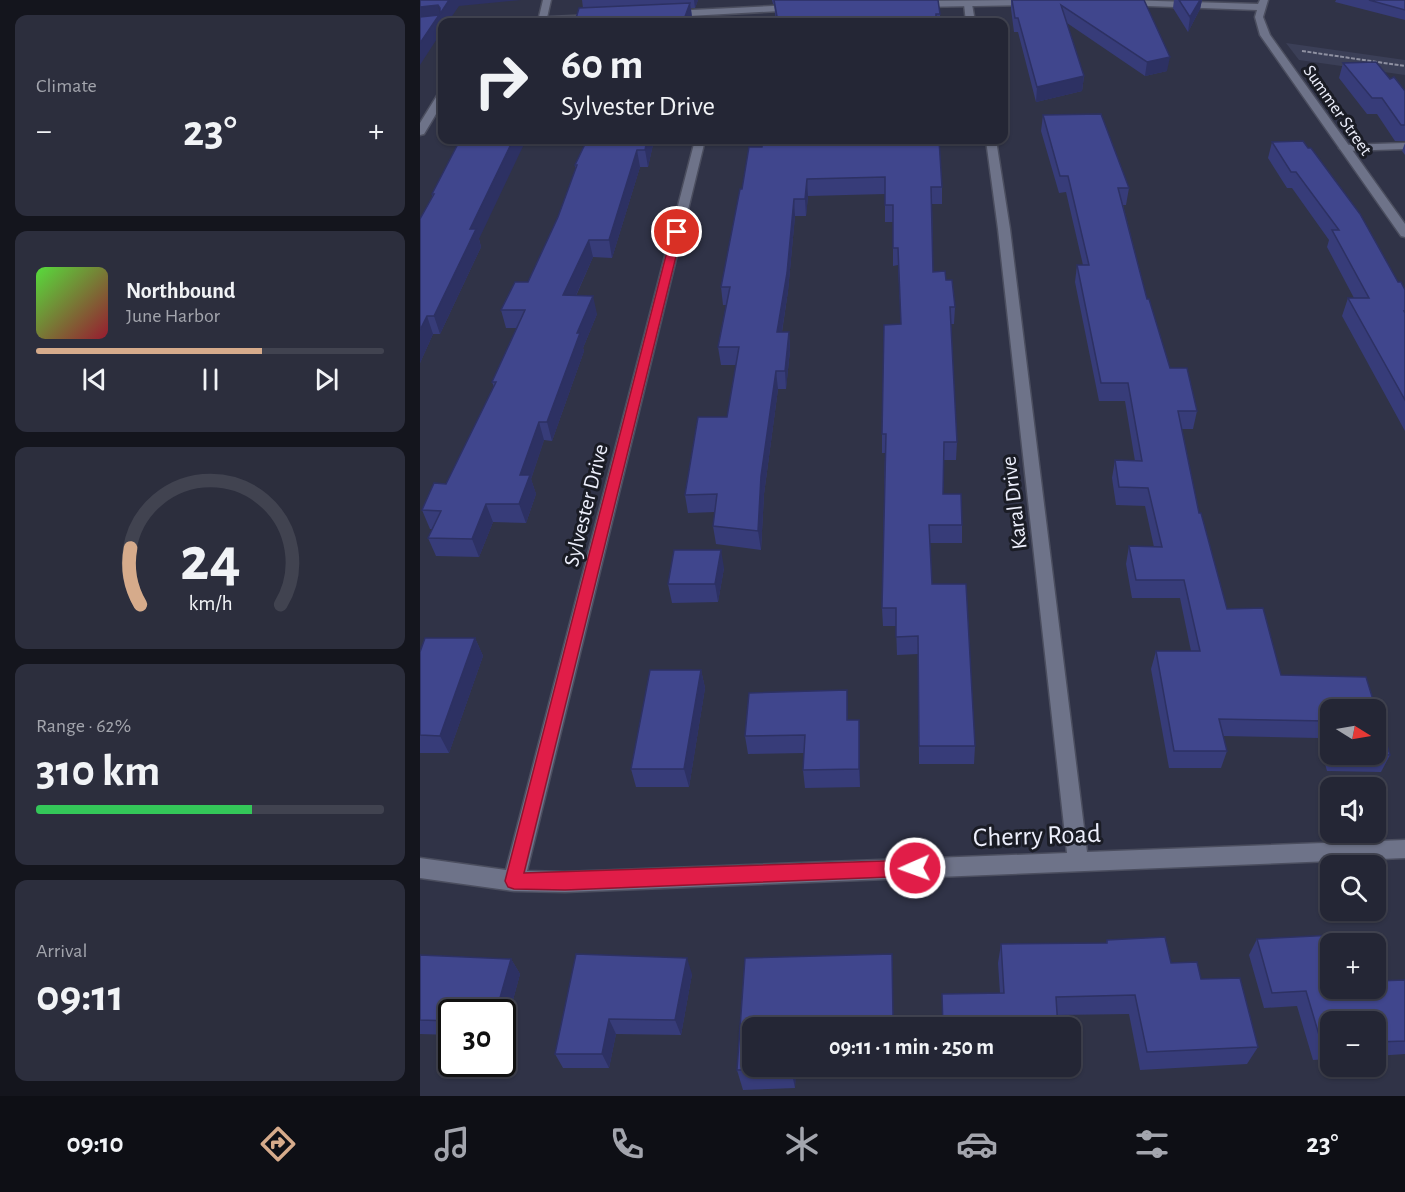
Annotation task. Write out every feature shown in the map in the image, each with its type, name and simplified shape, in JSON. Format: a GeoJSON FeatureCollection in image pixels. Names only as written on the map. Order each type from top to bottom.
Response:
{"type":"FeatureCollection","features":[{"type":"Feature","properties":{"kind":"street"},"geometry":{"type":"LineString","coordinates":[[544,18],[547,0]]}},
{"type":"Feature","properties":{"kind":"street"},"geometry":{"type":"LineString","coordinates":[[906,4],[1048,3]]}},
{"type":"Feature","properties":{"kind":"street"},"geometry":{"type":"LineString","coordinates":[[1116,3],[1262,4]]}},
{"type":"Feature","properties":{"kind":"street"},"geometry":{"type":"LineString","coordinates":[[968,4],[970,18]]}},
{"type":"Feature","properties":{"kind":"street","name":"Summer Street"},"geometry":{"type":"LineString","coordinates":[[1262,4],[1262,27],[1275,50],[1405,233]]}},
{"type":"Feature","properties":{"kind":"street"},"geometry":{"type":"LineString","coordinates":[[659,15],[808,7]]}},
{"type":"Feature","properties":{"kind":"street"},"geometry":{"type":"LineString","coordinates":[[729,11],[729,18]]}},
{"type":"Feature","properties":{"kind":"street"},"geometry":{"type":"LineString","coordinates":[[596,18],[613,17]]}},
{"type":"Feature","properties":{"kind":"street"},"geometry":{"type":"LineString","coordinates":[[420,132],[438,103]]}},
{"type":"Feature","properties":{"kind":"street","name":"Sylvester Drive"},"geometry":{"type":"LineString","coordinates":[[514,881],[699,144]]}},
{"type":"Feature","properties":{"kind":"street","name":"Karal Drive"},"geometry":{"type":"LineString","coordinates":[[992,144],[1004,229],[1078,862]]}},
{"type":"Feature","properties":{"kind":"street"},"geometry":{"type":"LineString","coordinates":[[1344,148],[1405,146]]}},
{"type":"Feature","properties":{"kind":"street","name":"Cherry Road"},"geometry":{"type":"LineString","coordinates":[[420,868],[465,877],[565,882],[1405,849]]}},
{"type":"Feature","properties":{"kind":"path"},"geometry":{"type":"LineString","coordinates":[[1275,50],[1317,53],[1405,66]]}},
{"type":"Feature","properties":{"kind":"shaded area"},"geometry":{"type":"Polygon","coordinates":[[[1286,43],[1405,60],[1405,75],[1299,60],[1286,43]]]}},
{"type":"Feature","properties":{"kind":"building"},"geometry":{"type":"Polygon","coordinates":[[[420,0],[449,0],[440,14],[438,5],[420,7],[420,0]]]}},
{"type":"Feature","properties":{"kind":"building"},"geometry":{"type":"Polygon","coordinates":[[[774,0],[938,0],[940,14],[936,14],[936,18],[777,18],[774,0]]]}},
{"type":"Feature","properties":{"kind":"building"},"geometry":{"type":"Polygon","coordinates":[[[1012,0],[1144,0],[1170,57],[1147,62],[1061,5],[1084,76],[1037,87],[1018,18],[1015,18],[1012,0]]]}},
{"type":"Feature","properties":{"kind":"building"},"geometry":{"type":"Polygon","coordinates":[[[1179,0],[1200,0],[1190,17],[1179,0]]]}},
{"type":"Feature","properties":{"kind":"building"},"geometry":{"type":"Polygon","coordinates":[[[1369,0],[1405,0],[1405,10],[1369,0]]]}},
{"type":"Feature","properties":{"kind":"building"},"geometry":{"type":"Polygon","coordinates":[[[690,3],[684,18],[576,18],[579,8],[690,3]]]}},
{"type":"Feature","properties":{"kind":"building"},"geometry":{"type":"Polygon","coordinates":[[[439,15],[420,43],[420,17],[439,15]]]}},
{"type":"Feature","properties":{"kind":"building"},"geometry":{"type":"Polygon","coordinates":[[[1376,62],[1390,79],[1394,77],[1405,91],[1405,125],[1401,125],[1382,98],[1372,98],[1343,63],[1376,62]]]}},
{"type":"Feature","properties":{"kind":"building"},"geometry":{"type":"Polygon","coordinates":[[[1101,114],[1129,188],[1118,188],[1147,299],[1149,299],[1170,368],[1187,368],[1197,411],[1178,411],[1199,513],[1201,513],[1227,609],[1263,608],[1281,675],[1366,677],[1373,699],[1320,699],[1320,721],[1219,719],[1227,751],[1174,751],[1156,651],[1200,651],[1184,580],[1136,580],[1129,546],[1162,547],[1148,488],[1119,487],[1115,460],[1142,461],[1128,383],[1101,383],[1077,265],[1089,265],[1068,176],[1060,176],[1043,115],[1101,114]]]}},
{"type":"Feature","properties":{"kind":"building"},"geometry":{"type":"Polygon","coordinates":[[[1303,141],[1308,148],[1311,148],[1360,214],[1398,282],[1401,282],[1405,290],[1405,400],[1348,298],[1369,298],[1332,230],[1339,230],[1296,172],[1291,172],[1272,142],[1303,141]]]}},
{"type":"Feature","properties":{"kind":"building"},"geometry":{"type":"Polygon","coordinates":[[[458,144],[511,144],[470,229],[476,229],[434,316],[427,316],[420,330],[420,219],[434,194],[432,194],[458,144]]]}},
{"type":"Feature","properties":{"kind":"building"},"geometry":{"type":"Polygon","coordinates":[[[585,144],[646,144],[645,150],[637,150],[609,240],[589,240],[563,295],[593,296],[577,333],[580,333],[547,422],[539,422],[520,475],[530,475],[519,504],[486,504],[472,539],[428,538],[441,511],[422,510],[434,483],[446,484],[496,382],[492,382],[525,310],[501,310],[515,282],[528,282],[558,217],[577,165],[575,165],[585,144]]]}},
{"type":"Feature","properties":{"kind":"building"},"geometry":{"type":"Polygon","coordinates":[[[762,144],[939,144],[942,187],[931,187],[933,272],[945,271],[946,280],[952,280],[955,307],[950,307],[957,442],[944,442],[943,494],[961,494],[962,525],[929,525],[932,584],[966,584],[975,746],[919,746],[918,636],[896,637],[896,608],[882,608],[886,434],[882,434],[884,325],[901,324],[898,248],[893,248],[893,205],[885,205],[885,177],[807,179],[805,199],[794,199],[787,273],[777,332],[789,332],[785,371],[776,371],[761,476],[758,531],[713,526],[717,494],[685,495],[698,417],[727,417],[739,347],[718,347],[730,287],[721,287],[749,147],[762,147],[762,144]]]}},
{"type":"Feature","properties":{"kind":"building"},"geometry":{"type":"Polygon","coordinates":[[[674,550],[721,550],[715,584],[668,584],[674,550]]]}},
{"type":"Feature","properties":{"kind":"building"},"geometry":{"type":"Polygon","coordinates":[[[425,638],[475,638],[440,736],[420,735],[420,652],[425,638]]]}},
{"type":"Feature","properties":{"kind":"building"},"geometry":{"type":"Polygon","coordinates":[[[650,670],[701,670],[684,769],[631,769],[650,670]]]}},
{"type":"Feature","properties":{"kind":"building"},"geometry":{"type":"Polygon","coordinates":[[[847,690],[847,720],[859,720],[859,769],[803,770],[805,735],[745,736],[749,693],[847,690]]]}},
{"type":"Feature","properties":{"kind":"building"},"geometry":{"type":"Polygon","coordinates":[[[1386,742],[1390,755],[1386,755],[1386,742]]]}},
{"type":"Feature","properties":{"kind":"building"},"geometry":{"type":"Polygon","coordinates":[[[1320,936],[1320,999],[1386,999],[1386,981],[1405,980],[1405,1041],[1386,1042],[1386,1011],[1320,1011],[1320,1038],[1306,991],[1272,993],[1257,939],[1320,936]]]}},
{"type":"Feature","properties":{"kind":"building"},"geometry":{"type":"Polygon","coordinates":[[[1165,937],[1171,963],[1197,962],[1201,979],[1240,978],[1258,1047],[1147,1052],[1135,995],[1056,997],[1057,1017],[943,1017],[942,994],[1004,993],[1001,944],[1107,943],[1107,940],[1165,937]]]}},
{"type":"Feature","properties":{"kind":"building"},"geometry":{"type":"Polygon","coordinates":[[[576,954],[687,958],[675,1020],[609,1019],[602,1054],[555,1054],[576,954]]]}},
{"type":"Feature","properties":{"kind":"building"},"geometry":{"type":"Polygon","coordinates":[[[892,954],[893,1017],[742,1017],[742,1070],[737,1070],[745,958],[892,954]]]}},
{"type":"Feature","properties":{"kind":"building"},"geometry":{"type":"Polygon","coordinates":[[[420,955],[511,959],[500,999],[438,999],[438,1021],[420,1020],[420,955]]]}},
{"type":"Feature","properties":{"kind":"route"},"geometry":{"type":"LineString","coordinates":[[677,232],[514,881],[565,882],[915,868]]}}]}
